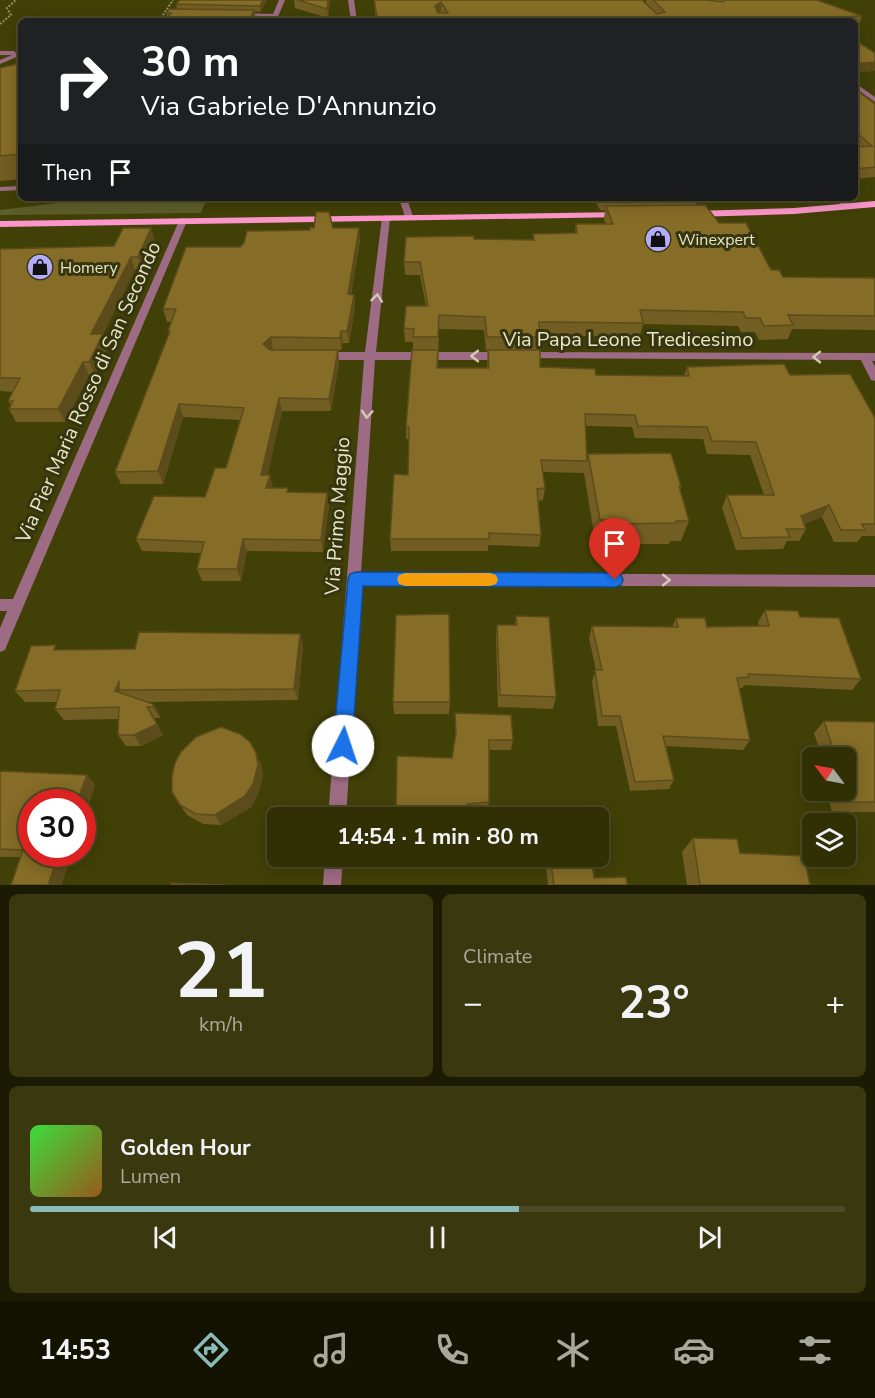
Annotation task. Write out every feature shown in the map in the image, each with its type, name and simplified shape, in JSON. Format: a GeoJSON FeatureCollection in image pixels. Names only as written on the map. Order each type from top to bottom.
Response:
{"type":"FeatureCollection","features":[{"type":"Feature","properties":{"kind":"main road"},"geometry":{"type":"LineString","coordinates":[[678,214],[875,204]]}},
{"type":"Feature","properties":{"kind":"main road"},"geometry":{"type":"LineString","coordinates":[[0,224],[631,215]]}},
{"type":"Feature","properties":{"kind":"street"},"geometry":{"type":"LineString","coordinates":[[230,15],[274,18],[282,0]]}},
{"type":"Feature","properties":{"kind":"street"},"geometry":{"type":"LineString","coordinates":[[351,0],[354,18]]}},
{"type":"Feature","properties":{"kind":"street"},"geometry":{"type":"LineString","coordinates":[[0,53],[12,52],[18,56]]}},
{"type":"Feature","properties":{"kind":"street"},"geometry":{"type":"LineString","coordinates":[[13,70],[3,61],[18,56]]}},
{"type":"Feature","properties":{"kind":"street"},"geometry":{"type":"LineString","coordinates":[[858,87],[874,98]]}},
{"type":"Feature","properties":{"kind":"street"},"geometry":{"type":"LineString","coordinates":[[0,189],[18,188]]}},
{"type":"Feature","properties":{"kind":"street"},"geometry":{"type":"LineString","coordinates":[[404,201],[409,217]]}},
{"type":"Feature","properties":{"kind":"street"},"geometry":{"type":"LineString","coordinates":[[841,201],[848,207]]}},
{"type":"Feature","properties":{"kind":"street","name":"Via Primo Maggio"},"geometry":{"type":"LineString","coordinates":[[338,807],[356,579],[370,356],[386,218]]}},
{"type":"Feature","properties":{"kind":"street","name":"Via Pier Maria Rosso di San Secondo"},"geometry":{"type":"LineString","coordinates":[[0,645],[183,221]]}},
{"type":"Feature","properties":{"kind":"street","name":"Via Papa Leone Tredicesimo"},"geometry":{"type":"LineString","coordinates":[[305,356],[870,357]]}},
{"type":"Feature","properties":{"kind":"street"},"geometry":{"type":"LineString","coordinates":[[870,357],[875,377]]}},
{"type":"Feature","properties":{"kind":"street"},"geometry":{"type":"LineString","coordinates":[[356,579],[875,581]]}},
{"type":"Feature","properties":{"kind":"street"},"geometry":{"type":"LineString","coordinates":[[0,605],[16,605]]}},
{"type":"Feature","properties":{"kind":"street"},"geometry":{"type":"LineString","coordinates":[[332,885],[333,867]]}},
{"type":"Feature","properties":{"kind":"path"},"geometry":{"type":"LineString","coordinates":[[0,24],[11,15],[7,8],[16,0]]}},
{"type":"Feature","properties":{"kind":"path"},"geometry":{"type":"LineString","coordinates":[[161,18],[173,0]]}},
{"type":"Feature","properties":{"kind":"shaded area"},"geometry":{"type":"Polygon","coordinates":[[[66,201],[206,201],[201,213],[0,215],[0,210],[66,201]]]}},
{"type":"Feature","properties":{"kind":"building"},"geometry":{"type":"Polygon","coordinates":[[[180,0],[263,0],[260,6],[176,4],[180,0]]]}},
{"type":"Feature","properties":{"kind":"building"},"geometry":{"type":"Polygon","coordinates":[[[298,0],[328,0],[327,9],[298,0]]]}},
{"type":"Feature","properties":{"kind":"building"},"geometry":{"type":"Polygon","coordinates":[[[374,0],[642,0],[657,14],[665,12],[653,0],[723,2],[725,0],[817,0],[862,16],[821,18],[377,18],[374,0]],[[441,2],[435,6],[438,13],[448,13],[441,2]]]}},
{"type":"Feature","properties":{"kind":"building"},"geometry":{"type":"Polygon","coordinates":[[[169,9],[254,10],[250,18],[167,18],[171,13],[166,13],[169,9]]]}},
{"type":"Feature","properties":{"kind":"building"},"geometry":{"type":"Polygon","coordinates":[[[858,42],[875,53],[875,62],[858,64],[858,42]]]}},
{"type":"Feature","properties":{"kind":"building"},"geometry":{"type":"Polygon","coordinates":[[[18,64],[18,154],[0,156],[0,68],[18,64]]]}},
{"type":"Feature","properties":{"kind":"building"},"geometry":{"type":"Polygon","coordinates":[[[858,91],[875,104],[875,167],[858,169],[858,147],[872,146],[858,134],[858,91]]]}},
{"type":"Feature","properties":{"kind":"building"},"geometry":{"type":"Polygon","coordinates":[[[705,205],[719,223],[746,223],[771,270],[779,270],[783,277],[875,278],[875,316],[788,315],[793,325],[764,326],[760,318],[746,318],[743,312],[640,310],[643,323],[539,322],[540,337],[487,337],[485,317],[439,315],[438,337],[413,337],[414,329],[404,328],[406,306],[428,306],[420,262],[404,262],[406,237],[474,236],[474,239],[534,240],[533,234],[577,233],[576,224],[613,224],[606,206],[705,205]]]}},
{"type":"Feature","properties":{"kind":"building"},"geometry":{"type":"Polygon","coordinates":[[[316,212],[329,212],[333,228],[359,228],[348,294],[354,295],[347,331],[341,331],[340,338],[271,337],[263,344],[270,350],[338,350],[329,399],[279,398],[261,475],[270,475],[266,488],[288,488],[287,492],[327,493],[321,540],[243,539],[237,569],[197,569],[204,542],[136,539],[154,496],[205,497],[215,468],[226,468],[244,408],[179,404],[158,471],[115,472],[170,331],[168,331],[176,309],[163,309],[186,247],[240,247],[244,243],[247,231],[310,230],[310,227],[314,228],[316,212]]]}},
{"type":"Feature","properties":{"kind":"building"},"geometry":{"type":"Polygon","coordinates":[[[123,228],[151,228],[138,257],[131,257],[91,334],[103,334],[89,362],[83,362],[58,409],[9,409],[13,401],[8,401],[20,378],[0,378],[0,249],[114,246],[123,228]]]}},
{"type":"Feature","properties":{"kind":"building"},"geometry":{"type":"Polygon","coordinates":[[[412,350],[438,350],[437,368],[489,368],[488,350],[540,350],[540,367],[595,369],[596,375],[689,376],[687,367],[784,364],[790,375],[850,374],[875,418],[875,524],[862,524],[865,530],[841,530],[829,505],[801,516],[806,529],[786,529],[790,537],[742,538],[727,495],[774,495],[756,442],[712,441],[707,427],[638,426],[635,415],[585,414],[587,461],[541,460],[545,488],[537,489],[541,535],[489,533],[489,539],[390,539],[394,474],[408,475],[409,427],[406,427],[412,350]]]}},
{"type":"Feature","properties":{"kind":"building"},"geometry":{"type":"Polygon","coordinates":[[[671,453],[689,521],[615,524],[614,520],[600,520],[588,454],[671,453]]]}},
{"type":"Feature","properties":{"kind":"building"},"geometry":{"type":"Polygon","coordinates":[[[765,610],[798,611],[800,617],[839,618],[861,679],[748,674],[749,677],[737,678],[750,740],[663,736],[674,780],[635,782],[620,716],[602,716],[595,670],[602,670],[592,626],[678,627],[676,618],[705,618],[707,627],[769,626],[765,610]]]}},
{"type":"Feature","properties":{"kind":"building"},"geometry":{"type":"Polygon","coordinates":[[[449,614],[450,702],[393,702],[396,615],[449,614]]]}},
{"type":"Feature","properties":{"kind":"building"},"geometry":{"type":"Polygon","coordinates":[[[516,616],[549,617],[556,697],[500,695],[497,625],[517,625],[516,616]]]}},
{"type":"Feature","properties":{"kind":"building"},"geometry":{"type":"Polygon","coordinates":[[[139,632],[300,634],[294,689],[119,690],[119,681],[115,691],[153,704],[153,707],[147,707],[157,724],[134,735],[118,735],[119,707],[55,709],[60,690],[15,691],[31,646],[56,645],[54,650],[135,649],[139,632]]]}},
{"type":"Feature","properties":{"kind":"building"},"geometry":{"type":"Polygon","coordinates":[[[455,713],[511,715],[513,740],[489,740],[489,802],[467,804],[467,807],[396,807],[397,756],[452,758],[456,733],[455,713]]]}},
{"type":"Feature","properties":{"kind":"building"},"geometry":{"type":"Polygon","coordinates":[[[824,721],[875,722],[875,802],[844,802],[856,801],[856,747],[832,747],[824,721]]]}},
{"type":"Feature","properties":{"kind":"building"},"geometry":{"type":"Polygon","coordinates":[[[221,727],[240,734],[250,742],[256,753],[258,765],[253,784],[245,796],[215,815],[196,814],[180,805],[172,792],[175,763],[181,752],[196,737],[221,727]]]}},
{"type":"Feature","properties":{"kind":"building"},"geometry":{"type":"Polygon","coordinates":[[[0,771],[87,775],[82,789],[18,789],[18,850],[0,849],[0,771]]]}},
{"type":"Feature","properties":{"kind":"building"},"geometry":{"type":"Polygon","coordinates":[[[693,838],[737,839],[740,853],[802,856],[802,867],[806,867],[810,885],[700,885],[693,838]]]}},
{"type":"Feature","properties":{"kind":"building"},"geometry":{"type":"Polygon","coordinates":[[[18,865],[18,867],[54,867],[48,885],[11,885],[18,865]]]}},
{"type":"Feature","properties":{"kind":"building"},"geometry":{"type":"Polygon","coordinates":[[[552,867],[592,867],[594,878],[626,877],[627,885],[554,885],[552,867]]]}},
{"type":"Feature","properties":{"kind":"building"},"geometry":{"type":"Polygon","coordinates":[[[171,883],[225,885],[171,885],[171,883]]]}},
{"type":"Feature","properties":{"kind":"slow traffic"},"geometry":{"type":"LineString","coordinates":[[405,579],[490,580]]}},
{"type":"Feature","properties":{"kind":"place","name":"Winexpert"},"geometry":{"type":"Point","coordinates":[658,239]}},
{"type":"Feature","properties":{"kind":"place","name":"Homery"},"geometry":{"type":"Point","coordinates":[40,267]}},
{"type":"Feature","properties":{"kind":"route"},"geometry":{"type":"LineString","coordinates":[[343,746],[356,579],[615,580]]}}]}
